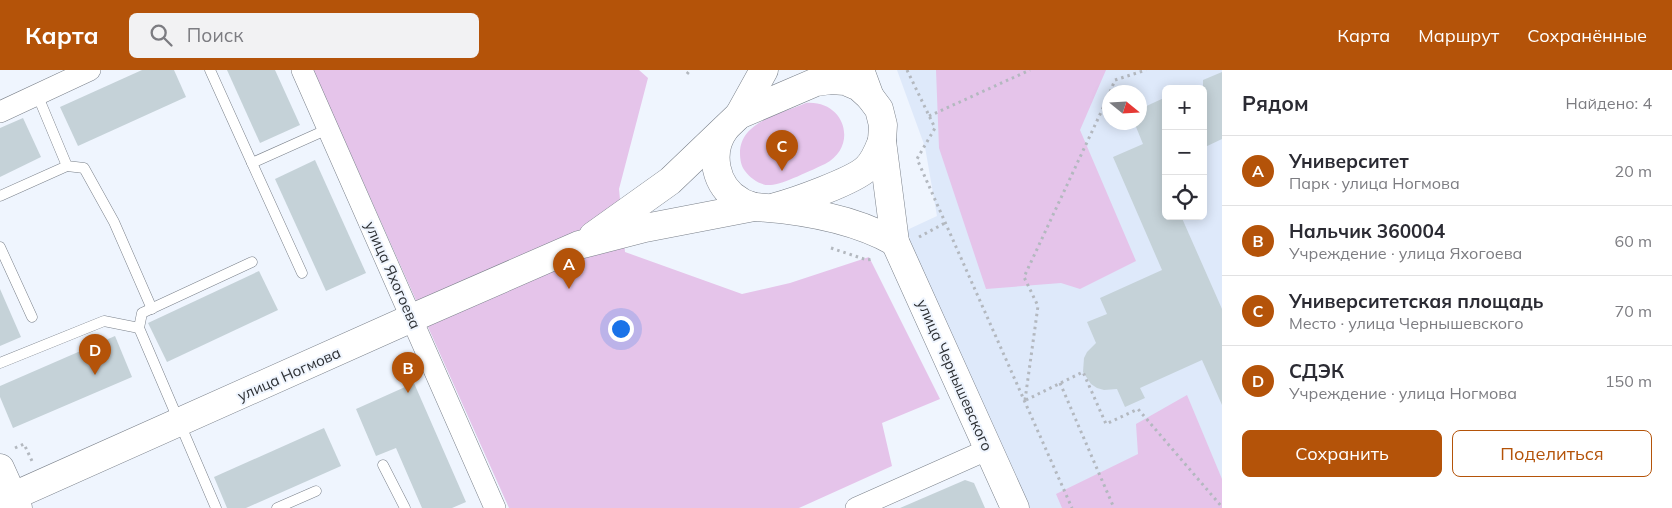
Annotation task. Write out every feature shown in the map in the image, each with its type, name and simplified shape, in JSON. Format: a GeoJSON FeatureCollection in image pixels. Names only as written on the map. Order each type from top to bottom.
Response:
{"type":"FeatureCollection","features":[{"type":"Feature","properties":{"kind":"street"},"geometry":{"type":"LineString","coordinates":[[0,112],[90,70]]}},
{"type":"Feature","properties":{"kind":"street","name":"улица Яхогоева"},"geometry":{"type":"LineString","coordinates":[[302,70],[495,508]]}},
{"type":"Feature","properties":{"kind":"street"},"geometry":{"type":"LineString","coordinates":[[764,70],[734,119],[721,135],[716,148],[715,162],[718,176],[726,190],[739,201],[762,208],[842,220],[878,232],[895,247]]}},
{"type":"Feature","properties":{"kind":"street"},"geometry":{"type":"LineString","coordinates":[[860,70],[870,97]]}},
{"type":"Feature","properties":{"kind":"street"},"geometry":{"type":"LineString","coordinates":[[831,80],[846,81],[859,87],[879,109],[883,124],[882,141],[876,156],[866,168],[853,177],[787,204],[645,228],[579,246],[670,182],[734,119],[816,82],[831,80]]}},
{"type":"Feature","properties":{"kind":"street","name":"улица Чернышевского"},"geometry":{"type":"LineString","coordinates":[[882,141],[895,247],[1015,508]]}},
{"type":"Feature","properties":{"kind":"street","name":"улица Ногмова"},"geometry":{"type":"LineString","coordinates":[[10,502],[412,318],[579,246]]}},
{"type":"Feature","properties":{"kind":"street"},"geometry":{"type":"LineString","coordinates":[[856,508],[989,449]]}},
{"type":"Feature","properties":{"kind":"street"},"geometry":{"type":"LineString","coordinates":[[7,458],[10,502]]}},
{"type":"Feature","properties":{"kind":"lane"},"geometry":{"type":"LineString","coordinates":[[210,70],[302,273]]}},
{"type":"Feature","properties":{"kind":"lane"},"geometry":{"type":"LineString","coordinates":[[37,94],[67,166]]}},
{"type":"Feature","properties":{"kind":"lane"},"geometry":{"type":"LineString","coordinates":[[252,164],[328,129]]}},
{"type":"Feature","properties":{"kind":"lane"},"geometry":{"type":"LineString","coordinates":[[0,196],[67,166],[84,168],[114,222],[152,309]]}},
{"type":"Feature","properties":{"kind":"lane"},"geometry":{"type":"LineString","coordinates":[[0,247],[32,318]]}},
{"type":"Feature","properties":{"kind":"lane"},"geometry":{"type":"LineString","coordinates":[[216,508],[139,328],[142,313],[252,262]]}},
{"type":"Feature","properties":{"kind":"lane"},"geometry":{"type":"LineString","coordinates":[[0,363],[104,321],[139,328]]}},
{"type":"Feature","properties":{"kind":"lane"},"geometry":{"type":"LineString","coordinates":[[383,465],[405,508]]}},
{"type":"Feature","properties":{"kind":"lane"},"geometry":{"type":"LineString","coordinates":[[277,508],[316,491]]}},
{"type":"Feature","properties":{"kind":"path"},"geometry":{"type":"LineString","coordinates":[[687,74],[690,70]]}},
{"type":"Feature","properties":{"kind":"path"},"geometry":{"type":"LineString","coordinates":[[906,70],[935,128],[917,159],[1072,508]]}},
{"type":"Feature","properties":{"kind":"path"},"geometry":{"type":"LineString","coordinates":[[928,116],[1030,70]]}},
{"type":"Feature","properties":{"kind":"path"},"geometry":{"type":"LineString","coordinates":[[1113,85],[1115,80],[1146,70]]}},
{"type":"Feature","properties":{"kind":"path"},"geometry":{"type":"LineString","coordinates":[[1025,400],[1038,306],[1024,277],[1102,110]]}},
{"type":"Feature","properties":{"kind":"path"},"geometry":{"type":"LineString","coordinates":[[832,248],[867,260],[945,223]]}},
{"type":"Feature","properties":{"kind":"path"},"geometry":{"type":"LineString","coordinates":[[1025,400],[1083,372],[1106,424],[1138,409],[1222,507]]}},
{"type":"Feature","properties":{"kind":"path"},"geometry":{"type":"LineString","coordinates":[[1060,383],[1114,508]]}},
{"type":"Feature","properties":{"kind":"path"},"geometry":{"type":"LineString","coordinates":[[7,458],[24,444],[32,461]]}},
{"type":"Feature","properties":{"kind":"shaded area"},"geometry":{"type":"Polygon","coordinates":[[[313,70],[639,70],[648,78],[619,189],[625,252],[742,294],[790,283],[869,257],[940,399],[882,423],[892,466],[799,508],[509,508],[313,70]]]}},
{"type":"Feature","properties":{"kind":"shaded area"},"geometry":{"type":"Polygon","coordinates":[[[897,70],[1222,70],[1222,508],[1015,508],[894,236],[937,216],[925,147],[897,70]]]}},
{"type":"Feature","properties":{"kind":"shaded area"},"geometry":{"type":"Polygon","coordinates":[[[936,70],[1106,70],[1080,130],[1136,261],[1080,289],[1061,283],[986,289],[939,148],[936,70]]]}},
{"type":"Feature","properties":{"kind":"shaded area"},"geometry":{"type":"Polygon","coordinates":[[[806,103],[819,104],[830,109],[838,116],[843,126],[844,136],[842,146],[836,156],[825,164],[790,180],[776,184],[764,184],[750,177],[743,167],[740,153],[742,142],[747,133],[764,120],[806,103]]]}},
{"type":"Feature","properties":{"kind":"shaded area"},"geometry":{"type":"Polygon","coordinates":[[[1187,395],[1222,479],[1222,508],[1062,508],[1056,494],[1138,454],[1136,424],[1187,395]]]}},
{"type":"Feature","properties":{"kind":"building"},"geometry":{"type":"Polygon","coordinates":[[[142,70],[174,70],[186,97],[78,146],[60,107],[142,70]]]}},
{"type":"Feature","properties":{"kind":"building"},"geometry":{"type":"Polygon","coordinates":[[[227,70],[275,70],[300,125],[260,143],[227,70]]]}},
{"type":"Feature","properties":{"kind":"building"},"geometry":{"type":"Polygon","coordinates":[[[1222,72],[1222,139],[1207,146],[1207,85],[1203,85],[1203,80],[1222,72]]]}},
{"type":"Feature","properties":{"kind":"building"},"geometry":{"type":"Polygon","coordinates":[[[1162,99],[1162,220],[1183,220],[1222,309],[1222,405],[1202,360],[1140,388],[1145,398],[1125,407],[1117,389],[1104,390],[1097,388],[1091,384],[1083,372],[1084,358],[1096,343],[1087,322],[1107,314],[1100,298],[1162,270],[1113,157],[1143,144],[1137,130],[1147,130],[1147,106],[1162,99]]]}},
{"type":"Feature","properties":{"kind":"building"},"geometry":{"type":"Polygon","coordinates":[[[23,118],[41,157],[0,177],[0,128],[23,118]]]}},
{"type":"Feature","properties":{"kind":"building"},"geometry":{"type":"Polygon","coordinates":[[[315,160],[366,273],[326,291],[275,179],[315,160]]]}},
{"type":"Feature","properties":{"kind":"building"},"geometry":{"type":"Polygon","coordinates":[[[259,271],[278,310],[167,362],[148,323],[259,271]]]}},
{"type":"Feature","properties":{"kind":"building"},"geometry":{"type":"Polygon","coordinates":[[[0,289],[21,337],[0,346],[0,289]]]}},
{"type":"Feature","properties":{"kind":"building"},"geometry":{"type":"Polygon","coordinates":[[[115,336],[132,377],[13,428],[0,397],[0,386],[115,336]]]}},
{"type":"Feature","properties":{"kind":"building"},"geometry":{"type":"Polygon","coordinates":[[[414,383],[466,502],[452,508],[422,508],[396,448],[376,456],[356,409],[414,383]]]}},
{"type":"Feature","properties":{"kind":"building"},"geometry":{"type":"Polygon","coordinates":[[[324,428],[341,466],[246,508],[227,508],[214,477],[324,428]]]}},
{"type":"Feature","properties":{"kind":"building"},"geometry":{"type":"Polygon","coordinates":[[[965,480],[974,483],[985,508],[900,508],[965,480]]]}},
{"type":"Feature","properties":{"kind":"place","name":"Университетская площадь"},"geometry":{"type":"Point","coordinates":[782,171]}},
{"type":"Feature","properties":{"kind":"place","name":"Университет"},"geometry":{"type":"Point","coordinates":[569,289]}},
{"type":"Feature","properties":{"kind":"place","name":"СДЭК"},"geometry":{"type":"Point","coordinates":[95,375]}},
{"type":"Feature","properties":{"kind":"place","name":"Нальчик 360004"},"geometry":{"type":"Point","coordinates":[408,393]}}]}
